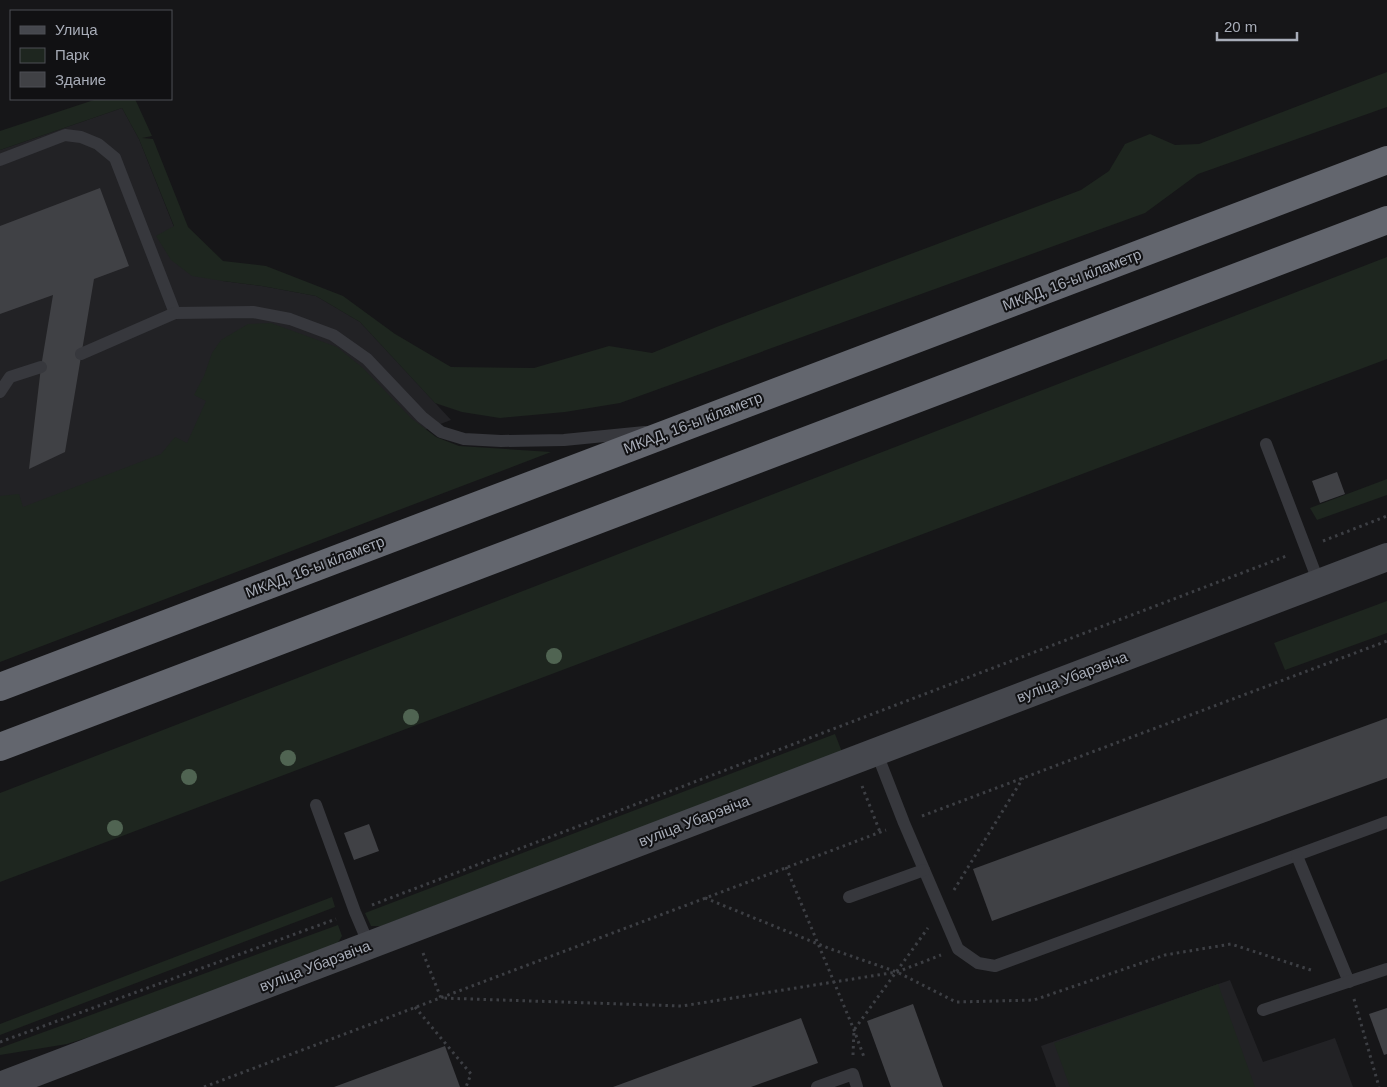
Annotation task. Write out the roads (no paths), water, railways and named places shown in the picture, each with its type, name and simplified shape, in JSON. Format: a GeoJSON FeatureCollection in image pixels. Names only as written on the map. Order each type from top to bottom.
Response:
{"type":"FeatureCollection","features":[{"type":"Feature","properties":{"kind":"highway","name":"МКАД, 16-ы кіламетр"},"geometry":{"type":"LineString","coordinates":[[0,687],[1387,160]]}},
{"type":"Feature","properties":{"kind":"highway"},"geometry":{"type":"LineString","coordinates":[[0,747],[1387,220]]}},
{"type":"Feature","properties":{"kind":"main road","name":"вуліца Убарэвіча"},"geometry":{"type":"LineString","coordinates":[[0,1086],[1387,556]]}},
{"type":"Feature","properties":{"kind":"lane"},"geometry":{"type":"LineString","coordinates":[[0,160],[64,135],[98,144],[115,158],[175,313]]}},
{"type":"Feature","properties":{"kind":"lane"},"geometry":{"type":"LineString","coordinates":[[81,354],[175,313],[253,312],[290,319],[333,335],[367,359],[428,422],[441,432],[464,439],[501,441],[564,440],[680,428]]}},
{"type":"Feature","properties":{"kind":"lane"},"geometry":{"type":"LineString","coordinates":[[0,392],[5,373],[41,367]]}},
{"type":"Feature","properties":{"kind":"lane"},"geometry":{"type":"LineString","coordinates":[[1266,444],[1319,583]]}},
{"type":"Feature","properties":{"kind":"lane"},"geometry":{"type":"LineString","coordinates":[[876,751],[904,823],[958,949],[978,963],[995,966],[1387,822]]}},
{"type":"Feature","properties":{"kind":"lane"},"geometry":{"type":"LineString","coordinates":[[316,805],[369,945]]}},
{"type":"Feature","properties":{"kind":"lane"},"geometry":{"type":"LineString","coordinates":[[1297,856],[1349,982]]}},
{"type":"Feature","properties":{"kind":"lane"},"geometry":{"type":"LineString","coordinates":[[849,897],[924,870]]}},
{"type":"Feature","properties":{"kind":"lane"},"geometry":{"type":"LineString","coordinates":[[1264,1010],[1387,969]]}},
{"type":"Feature","properties":{"kind":"lane"},"geometry":{"type":"LineString","coordinates":[[817,1087],[853,1074],[857,1087]]}}]}
